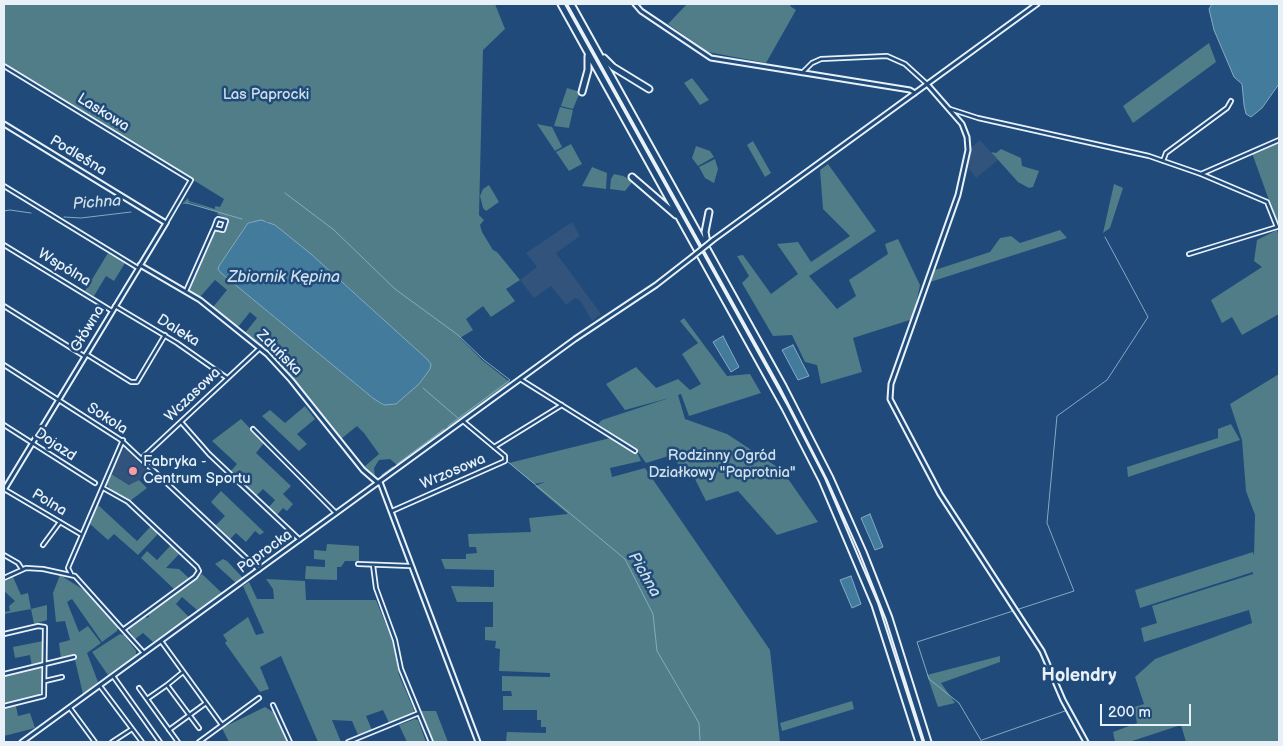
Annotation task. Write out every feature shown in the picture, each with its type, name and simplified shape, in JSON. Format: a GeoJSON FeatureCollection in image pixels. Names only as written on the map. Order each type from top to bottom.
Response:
{"type":"FeatureCollection","features":[{"type":"Feature","properties":{"kind":"highway"},"geometry":{"type":"LineString","coordinates":[[561,4],[792,419],[833,504],[882,624],[918,742]]}},
{"type":"Feature","properties":{"kind":"highway"},"geometry":{"type":"LineString","coordinates":[[571,4],[800,416],[844,508],[889,618],[928,742]]}},
{"type":"Feature","properties":{"kind":"highway"},"geometry":{"type":"LineString","coordinates":[[593,44],[613,67],[648,89]]}},
{"type":"Feature","properties":{"kind":"highway"},"geometry":{"type":"LineString","coordinates":[[582,92],[588,70],[587,50]]}},
{"type":"Feature","properties":{"kind":"highway"},"geometry":{"type":"LineString","coordinates":[[632,177],[667,206],[683,223]]}},
{"type":"Feature","properties":{"kind":"highway"},"geometry":{"type":"LineString","coordinates":[[709,212],[705,232],[710,254]]}},
{"type":"Feature","properties":{"kind":"street"},"geometry":{"type":"LineString","coordinates":[[635,4],[640,11],[707,56],[910,90],[915,93]]}},
{"type":"Feature","properties":{"kind":"street","name":"Paprocka"},"geometry":{"type":"LineString","coordinates":[[22,742],[520,379],[670,275],[713,240],[1038,4]]}},
{"type":"Feature","properties":{"kind":"street"},"geometry":{"type":"LineString","coordinates":[[802,73],[812,63],[825,58],[887,56],[905,64],[927,84],[962,124],[967,137],[968,150],[962,182],[892,382],[890,399],[940,494],[1036,641],[1068,710],[1086,742]]}},
{"type":"Feature","properties":{"kind":"street","name":"Laskowa"},"geometry":{"type":"LineString","coordinates":[[4,66],[191,180]]}},
{"type":"Feature","properties":{"kind":"street"},"geometry":{"type":"LineString","coordinates":[[1163,160],[1166,153],[1227,108],[1231,101]]}},
{"type":"Feature","properties":{"kind":"street"},"geometry":{"type":"LineString","coordinates":[[950,109],[978,118],[1163,160],[1267,202],[1277,227],[1190,254]]}},
{"type":"Feature","properties":{"kind":"street","name":"Podleśna"},"geometry":{"type":"LineString","coordinates":[[4,124],[166,223]]}},
{"type":"Feature","properties":{"kind":"street"},"geometry":{"type":"LineString","coordinates":[[1201,174],[1279,140]]}},
{"type":"Feature","properties":{"kind":"street","name":"Główna"},"geometry":{"type":"LineString","coordinates":[[4,488],[191,180]]}},
{"type":"Feature","properties":{"kind":"street"},"geometry":{"type":"LineString","coordinates":[[4,186],[139,266]]}},
{"type":"Feature","properties":{"kind":"street"},"geometry":{"type":"LineString","coordinates":[[186,292],[214,228],[218,219],[226,221],[223,230],[214,228]]}},
{"type":"Feature","properties":{"kind":"street","name":"Wspólna"},"geometry":{"type":"LineString","coordinates":[[4,245],[112,311]]}},
{"type":"Feature","properties":{"kind":"street","name":"Zduńska"},"geometry":{"type":"LineString","coordinates":[[139,266],[200,300],[260,348],[291,380],[364,470],[379,482],[392,511],[410,566],[478,742]]}},
{"type":"Feature","properties":{"kind":"street"},"geometry":{"type":"LineString","coordinates":[[4,306],[130,382],[137,382],[164,335]]}},
{"type":"Feature","properties":{"kind":"street","name":"Daleka"},"geometry":{"type":"LineString","coordinates":[[115,306],[164,335],[227,378]]}},
{"type":"Feature","properties":{"kind":"street","name":"Wczasowa"},"geometry":{"type":"LineString","coordinates":[[141,459],[260,348]]}},
{"type":"Feature","properties":{"kind":"street","name":"Sokola"},"geometry":{"type":"LineString","coordinates":[[4,365],[123,441],[259,570]]}},
{"type":"Feature","properties":{"kind":"street"},"geometry":{"type":"LineString","coordinates":[[520,379],[635,450]]}},
{"type":"Feature","properties":{"kind":"street","name":"Wrzosowa"},"geometry":{"type":"LineString","coordinates":[[494,447],[562,405]]}},
{"type":"Feature","properties":{"kind":"street","name":"Wrzosowa"},"geometry":{"type":"LineString","coordinates":[[392,511],[503,463],[506,458],[463,421]]}},
{"type":"Feature","properties":{"kind":"street"},"geometry":{"type":"LineString","coordinates":[[181,422],[205,450],[300,540]]}},
{"type":"Feature","properties":{"kind":"street","name":"Dojazd"},"geometry":{"type":"LineString","coordinates":[[4,425],[95,483]]}},
{"type":"Feature","properties":{"kind":"street"},"geometry":{"type":"LineString","coordinates":[[253,429],[336,514]]}},
{"type":"Feature","properties":{"kind":"street"},"geometry":{"type":"LineString","coordinates":[[123,441],[68,568],[71,574],[88,588],[145,653]]}},
{"type":"Feature","properties":{"kind":"street","name":"Polna"},"geometry":{"type":"LineString","coordinates":[[4,488],[83,536]]}},
{"type":"Feature","properties":{"kind":"street"},"geometry":{"type":"LineString","coordinates":[[103,488],[128,502],[194,563],[199,571],[195,577],[124,629]]}},
{"type":"Feature","properties":{"kind":"street"},"geometry":{"type":"LineString","coordinates":[[43,545],[60,522]]}},
{"type":"Feature","properties":{"kind":"street"},"geometry":{"type":"LineString","coordinates":[[4,555],[22,569]]}},
{"type":"Feature","properties":{"kind":"street"},"geometry":{"type":"LineString","coordinates":[[358,564],[410,566]]}},
{"type":"Feature","properties":{"kind":"street"},"geometry":{"type":"LineString","coordinates":[[373,565],[376,588],[395,640],[401,669],[431,742]]}},
{"type":"Feature","properties":{"kind":"street"},"geometry":{"type":"LineString","coordinates":[[4,578],[22,569],[43,569],[64,575],[71,574]]}},
{"type":"Feature","properties":{"kind":"street"},"geometry":{"type":"LineString","coordinates":[[4,634],[44,626],[45,664],[44,696],[4,706]]}},
{"type":"Feature","properties":{"kind":"street"},"geometry":{"type":"LineString","coordinates":[[161,641],[222,725]]}},
{"type":"Feature","properties":{"kind":"street"},"geometry":{"type":"LineString","coordinates":[[4,674],[74,657]]}},
{"type":"Feature","properties":{"kind":"street"},"geometry":{"type":"LineString","coordinates":[[147,699],[183,672]]}},
{"type":"Feature","properties":{"kind":"street"},"geometry":{"type":"LineString","coordinates":[[113,676],[160,742]]}},
{"type":"Feature","properties":{"kind":"street"},"geometry":{"type":"LineString","coordinates":[[45,681],[62,677]]}},
{"type":"Feature","properties":{"kind":"street"},"geometry":{"type":"LineString","coordinates":[[167,685],[199,728]]}},
{"type":"Feature","properties":{"kind":"street"},"geometry":{"type":"LineString","coordinates":[[100,686],[142,742]]}},
{"type":"Feature","properties":{"kind":"street"},"geometry":{"type":"LineString","coordinates":[[139,688],[178,742]]}},
{"type":"Feature","properties":{"kind":"street"},"geometry":{"type":"LineString","coordinates":[[199,742],[259,698]]}},
{"type":"Feature","properties":{"kind":"street"},"geometry":{"type":"LineString","coordinates":[[170,730],[206,703]]}},
{"type":"Feature","properties":{"kind":"street"},"geometry":{"type":"LineString","coordinates":[[273,705],[290,742]]}},
{"type":"Feature","properties":{"kind":"street"},"geometry":{"type":"LineString","coordinates":[[70,708],[95,742]]}},
{"type":"Feature","properties":{"kind":"street"},"geometry":{"type":"LineString","coordinates":[[348,742],[419,713]]}},
{"type":"Feature","properties":{"kind":"street"},"geometry":{"type":"LineString","coordinates":[[112,742],[132,729]]}},
{"type":"Feature","properties":{"kind":"shaded area"},"geometry":{"type":"Polygon","coordinates":[[[980,140],[998,160],[976,178],[968,167],[970,149],[980,140]]]}},
{"type":"Feature","properties":{"kind":"shaded area"},"geometry":{"type":"Polygon","coordinates":[[[572,222],[580,236],[556,253],[601,314],[592,321],[580,300],[575,298],[566,305],[551,286],[534,298],[520,280],[537,267],[526,253],[572,222]]]}},
{"type":"Feature","properties":{"kind":"shaded area"},"geometry":{"type":"Polygon","coordinates":[[[126,449],[147,471],[139,480],[130,485],[111,474],[122,450],[126,449]]]}},
{"type":"Feature","properties":{"kind":"green space","name":"Las Paprocki"},"geometry":{"type":"Polygon","coordinates":[[[4,4],[495,4],[505,29],[483,50],[479,215],[484,220],[480,225],[482,232],[493,250],[497,252],[520,280],[506,289],[515,301],[491,317],[483,306],[466,319],[473,330],[460,338],[482,360],[511,383],[398,466],[390,459],[379,460],[374,468],[375,477],[373,477],[364,467],[379,454],[364,433],[357,426],[341,439],[282,366],[245,333],[257,318],[250,312],[238,327],[213,307],[227,290],[215,280],[200,297],[188,291],[215,231],[222,232],[228,224],[225,218],[217,214],[218,212],[189,202],[182,204],[188,198],[189,201],[215,209],[215,206],[220,207],[224,199],[4,63],[4,4]],[[267,221],[249,222],[219,266],[221,273],[374,399],[384,405],[419,384],[430,369],[427,359],[311,254],[267,221]]]}},
{"type":"Feature","properties":{"kind":"green space"},"geometry":{"type":"Polygon","coordinates":[[[687,4],[792,4],[790,6],[796,10],[766,63],[708,52],[668,24],[687,4]]]}},
{"type":"Feature","properties":{"kind":"green space"},"geometry":{"type":"Polygon","coordinates":[[[1209,43],[1216,62],[1133,123],[1123,106],[1209,43]]]}},
{"type":"Feature","properties":{"kind":"green space"},"geometry":{"type":"Polygon","coordinates":[[[692,78],[709,100],[700,105],[684,83],[692,78]]]}},
{"type":"Feature","properties":{"kind":"green space"},"geometry":{"type":"Polygon","coordinates":[[[567,88],[580,92],[573,109],[561,106],[567,88]]]}},
{"type":"Feature","properties":{"kind":"green space"},"geometry":{"type":"Polygon","coordinates":[[[560,107],[573,110],[569,128],[554,126],[560,107]]]}},
{"type":"Feature","properties":{"kind":"green space"},"geometry":{"type":"Polygon","coordinates":[[[537,124],[552,127],[562,147],[555,151],[537,124]]]}},
{"type":"Feature","properties":{"kind":"green space"},"geometry":{"type":"Polygon","coordinates":[[[753,141],[771,173],[765,177],[747,145],[753,141]]]}},
{"type":"Feature","properties":{"kind":"green space"},"geometry":{"type":"Polygon","coordinates":[[[1279,142],[1279,228],[1252,153],[1279,142]]]}},
{"type":"Feature","properties":{"kind":"green space"},"geometry":{"type":"Polygon","coordinates":[[[571,144],[582,164],[569,171],[556,152],[571,144]]]}},
{"type":"Feature","properties":{"kind":"green space"},"geometry":{"type":"Polygon","coordinates":[[[696,146],[710,151],[714,157],[698,166],[692,158],[696,146]]]}},
{"type":"Feature","properties":{"kind":"green space"},"geometry":{"type":"Polygon","coordinates":[[[1001,149],[1021,158],[1022,166],[1039,171],[1033,187],[1029,188],[1018,182],[991,152],[996,153],[1001,149]]]}},
{"type":"Feature","properties":{"kind":"green space"},"geometry":{"type":"Polygon","coordinates":[[[715,159],[718,169],[714,183],[705,178],[699,167],[715,159]]]}},
{"type":"Feature","properties":{"kind":"green space"},"geometry":{"type":"Polygon","coordinates":[[[828,164],[876,231],[809,276],[837,309],[856,296],[849,280],[888,254],[885,244],[898,239],[920,285],[913,319],[853,338],[862,372],[821,384],[817,365],[805,362],[792,335],[773,336],[742,283],[749,276],[737,256],[743,255],[771,294],[798,274],[777,244],[798,242],[811,262],[850,236],[823,209],[820,170],[828,164]]]}},
{"type":"Feature","properties":{"kind":"green space"},"geometry":{"type":"Polygon","coordinates":[[[592,167],[607,173],[606,189],[582,186],[592,167]]]}},
{"type":"Feature","properties":{"kind":"green space"},"geometry":{"type":"Polygon","coordinates":[[[614,174],[633,181],[625,191],[610,189],[611,179],[614,174]]]}},
{"type":"Feature","properties":{"kind":"green space"},"geometry":{"type":"Polygon","coordinates":[[[1114,184],[1123,188],[1110,228],[1103,233],[1114,184]]]}},
{"type":"Feature","properties":{"kind":"green space"},"geometry":{"type":"Polygon","coordinates":[[[489,185],[499,202],[486,211],[483,208],[480,196],[483,189],[489,185]]]}},
{"type":"Feature","properties":{"kind":"green space"},"geometry":{"type":"Polygon","coordinates":[[[1060,230],[1067,238],[930,282],[935,270],[990,252],[1000,238],[1011,236],[1020,243],[1060,230]]]}},
{"type":"Feature","properties":{"kind":"green space"},"geometry":{"type":"Polygon","coordinates":[[[1277,230],[1279,236],[1279,314],[1242,335],[1232,317],[1222,323],[1211,300],[1262,267],[1254,261],[1257,240],[1277,230]]]}},
{"type":"Feature","properties":{"kind":"green space"},"geometry":{"type":"Polygon","coordinates":[[[108,253],[125,263],[114,281],[106,276],[94,296],[85,291],[108,253]]]}},
{"type":"Feature","properties":{"kind":"green space","name":"Rodzinny Ogród Działkowy \"Paprotnia\""},"geometry":{"type":"Polygon","coordinates":[[[684,318],[727,376],[750,374],[761,393],[689,416],[681,394],[678,395],[685,419],[727,434],[782,470],[818,522],[777,535],[738,491],[706,501],[690,469],[680,472],[675,454],[646,463],[635,448],[598,424],[602,420],[669,398],[625,410],[606,384],[636,367],[656,388],[678,379],[690,390],[701,384],[682,354],[698,343],[680,321],[684,318]]]}},
{"type":"Feature","properties":{"kind":"green space"},"geometry":{"type":"Polygon","coordinates":[[[1279,374],[1279,742],[1186,742],[1181,725],[1129,742],[1115,742],[1113,732],[1137,723],[1134,707],[1144,704],[1135,677],[1155,659],[1252,623],[1249,610],[1144,642],[1141,628],[1157,623],[1152,606],[1253,574],[1253,572],[1140,608],[1135,590],[1253,552],[1254,556],[1255,515],[1246,491],[1242,440],[1230,404],[1279,374]]]}},
{"type":"Feature","properties":{"kind":"green space"},"geometry":{"type":"Polygon","coordinates":[[[305,406],[315,419],[297,434],[307,444],[299,451],[262,416],[270,410],[285,423],[305,406]]]}},
{"type":"Feature","properties":{"kind":"green space"},"geometry":{"type":"Polygon","coordinates":[[[241,419],[264,443],[256,453],[291,486],[283,494],[293,504],[287,511],[283,508],[276,516],[268,508],[275,500],[263,489],[256,496],[230,472],[237,464],[212,441],[241,419]]]}},
{"type":"Feature","properties":{"kind":"green space"},"geometry":{"type":"Polygon","coordinates":[[[1231,424],[1240,440],[1128,477],[1127,467],[1218,438],[1218,429],[1231,424]]]}},
{"type":"Feature","properties":{"kind":"green space"},"geometry":{"type":"Polygon","coordinates":[[[610,438],[638,454],[641,461],[610,468],[612,477],[645,468],[770,650],[780,742],[506,742],[507,732],[546,733],[546,727],[541,727],[541,720],[537,720],[537,710],[503,710],[503,696],[512,696],[511,691],[502,691],[502,676],[550,677],[550,673],[499,671],[500,649],[495,648],[496,641],[485,640],[485,627],[493,627],[493,602],[457,602],[451,586],[494,587],[494,570],[445,569],[441,559],[466,559],[466,554],[477,553],[476,547],[469,547],[468,534],[531,532],[529,518],[568,514],[535,486],[545,482],[534,484],[509,463],[610,438]]]}},
{"type":"Feature","properties":{"kind":"green space"},"geometry":{"type":"Polygon","coordinates":[[[111,474],[129,485],[139,480],[147,488],[130,501],[109,488],[107,484],[111,474]]]}},
{"type":"Feature","properties":{"kind":"green space"},"geometry":{"type":"Polygon","coordinates":[[[221,491],[264,532],[260,535],[255,531],[246,542],[236,533],[230,539],[216,525],[225,516],[211,502],[221,491]]]}},
{"type":"Feature","properties":{"kind":"green space"},"geometry":{"type":"Polygon","coordinates":[[[98,505],[137,541],[151,526],[157,531],[157,535],[138,555],[114,534],[108,540],[90,524],[98,505]]]}},
{"type":"Feature","properties":{"kind":"green space"},"geometry":{"type":"Polygon","coordinates":[[[327,544],[359,546],[359,561],[345,561],[341,567],[337,567],[337,580],[305,579],[306,566],[325,567],[325,560],[314,559],[314,550],[326,551],[327,544]]]}},
{"type":"Feature","properties":{"kind":"green space"},"geometry":{"type":"Polygon","coordinates":[[[171,545],[180,553],[166,568],[179,569],[189,578],[174,589],[141,558],[147,551],[157,560],[171,545]]]}},
{"type":"Feature","properties":{"kind":"green space"},"geometry":{"type":"Polygon","coordinates":[[[223,559],[243,578],[236,583],[215,564],[223,559]]]}},
{"type":"Feature","properties":{"kind":"green space"},"geometry":{"type":"Polygon","coordinates":[[[202,574],[222,593],[197,610],[182,597],[176,604],[189,617],[153,642],[143,633],[135,639],[129,630],[130,627],[145,616],[149,617],[148,614],[202,574]]]}},
{"type":"Feature","properties":{"kind":"green space"},"geometry":{"type":"Polygon","coordinates":[[[60,575],[84,590],[118,627],[117,631],[102,642],[72,599],[67,602],[79,632],[88,626],[101,643],[87,653],[98,682],[83,694],[74,656],[61,659],[59,643],[70,640],[65,621],[56,622],[53,593],[60,575]]]}},
{"type":"Feature","properties":{"kind":"green space"},"geometry":{"type":"Polygon","coordinates":[[[13,577],[21,595],[28,593],[31,609],[4,614],[4,612],[10,611],[9,606],[15,601],[4,591],[4,582],[13,577]]]}},
{"type":"Feature","properties":{"kind":"green space"},"geometry":{"type":"Polygon","coordinates":[[[266,579],[305,581],[306,600],[376,600],[393,642],[399,675],[414,710],[413,714],[389,723],[383,710],[366,716],[372,730],[358,735],[352,721],[332,720],[341,742],[318,742],[281,656],[260,667],[269,689],[260,692],[225,643],[227,641],[223,635],[248,617],[256,635],[264,633],[243,586],[249,582],[257,599],[274,599],[273,589],[266,579]]]}},
{"type":"Feature","properties":{"kind":"green space"},"geometry":{"type":"Polygon","coordinates":[[[47,605],[47,620],[34,624],[31,609],[47,605]]]}},
{"type":"Feature","properties":{"kind":"green space"},"geometry":{"type":"Polygon","coordinates":[[[120,634],[124,635],[136,651],[136,655],[108,675],[92,652],[120,634]]]}},
{"type":"Feature","properties":{"kind":"green space"},"geometry":{"type":"Polygon","coordinates":[[[43,641],[43,665],[32,667],[30,655],[15,658],[13,647],[43,641]]]}},
{"type":"Feature","properties":{"kind":"green space"},"geometry":{"type":"Polygon","coordinates":[[[1000,656],[1000,662],[941,683],[955,703],[938,707],[927,675],[1000,656]]]}},
{"type":"Feature","properties":{"kind":"green space"},"geometry":{"type":"Polygon","coordinates":[[[43,667],[43,690],[38,696],[4,703],[4,675],[43,667]]]}},
{"type":"Feature","properties":{"kind":"green space"},"geometry":{"type":"Polygon","coordinates":[[[852,701],[854,709],[782,731],[780,723],[852,701]]]}},
{"type":"Feature","properties":{"kind":"green space"},"geometry":{"type":"Polygon","coordinates":[[[16,706],[18,716],[30,713],[35,728],[4,736],[4,708],[16,706]]]}},
{"type":"Feature","properties":{"kind":"green space"},"geometry":{"type":"Polygon","coordinates":[[[265,707],[273,712],[287,742],[229,742],[222,728],[265,707]]]}},
{"type":"Feature","properties":{"kind":"green space"},"geometry":{"type":"Polygon","coordinates":[[[421,711],[436,711],[448,742],[434,742],[421,711]]]}},
{"type":"Feature","properties":{"kind":"green space"},"geometry":{"type":"Polygon","coordinates":[[[415,719],[418,720],[426,742],[407,742],[399,725],[415,719]]]}},
{"type":"Feature","properties":{"kind":"water"},"geometry":{"type":"Polygon","coordinates":[[[1212,4],[1279,4],[1279,84],[1262,108],[1251,117],[1246,114],[1242,84],[1234,77],[1214,30],[1209,9],[1212,4]]]}},
{"type":"Feature","properties":{"kind":"water","name":"Zbiornik Kępina"},"geometry":{"type":"Polygon","coordinates":[[[261,220],[275,225],[311,254],[431,364],[430,369],[419,384],[396,404],[384,405],[374,399],[218,269],[248,223],[261,220]]]}},
{"type":"Feature","properties":{"kind":"water"},"geometry":{"type":"Polygon","coordinates":[[[723,336],[739,367],[731,372],[713,342],[723,336]]]}},
{"type":"Feature","properties":{"kind":"water"},"geometry":{"type":"Polygon","coordinates":[[[793,345],[809,376],[798,380],[782,350],[793,345]]]}},
{"type":"Feature","properties":{"kind":"water"},"geometry":{"type":"Polygon","coordinates":[[[870,514],[883,547],[875,550],[861,518],[870,514]]]}},
{"type":"Feature","properties":{"kind":"water"},"geometry":{"type":"Polygon","coordinates":[[[851,576],[861,604],[852,608],[840,580],[851,576]]]}},
{"type":"Feature","properties":{"kind":"waterway"},"geometry":{"type":"LineString","coordinates":[[285,193],[334,230],[395,289],[458,335],[484,360],[510,380],[448,426]]}},
{"type":"Feature","properties":{"kind":"waterway","name":"Pichna"},"geometry":{"type":"LineString","coordinates":[[187,203],[242,219]]}},
{"type":"Feature","properties":{"kind":"waterway","name":"Pichna"},"geometry":{"type":"LineString","coordinates":[[4,211],[31,213]]}},
{"type":"Feature","properties":{"kind":"waterway","name":"Pichna"},"geometry":{"type":"LineString","coordinates":[[64,217],[81,218],[131,212]]}},
{"type":"Feature","properties":{"kind":"waterway"},"geometry":{"type":"LineString","coordinates":[[1019,609],[1074,591],[1047,523],[1057,416],[1107,380],[1148,317],[1105,237]]}},
{"type":"Feature","properties":{"kind":"waterway"},"geometry":{"type":"LineString","coordinates":[[423,388],[459,419]]}},
{"type":"Feature","properties":{"kind":"waterway","name":"Pichna"},"geometry":{"type":"LineString","coordinates":[[464,425],[504,458]]}},
{"type":"Feature","properties":{"kind":"waterway"},"geometry":{"type":"LineString","coordinates":[[397,464],[444,429]]}},
{"type":"Feature","properties":{"kind":"waterway","name":"Pichna"},"geometry":{"type":"LineString","coordinates":[[508,462],[625,559],[653,614],[657,651],[699,723],[700,740]]}},
{"type":"Feature","properties":{"kind":"waterway"},"geometry":{"type":"LineString","coordinates":[[382,475],[393,467]]}},
{"type":"Feature","properties":{"kind":"waterway"},"geometry":{"type":"LineString","coordinates":[[982,742],[959,703],[929,679],[917,642],[1013,611]]}},
{"type":"Feature","properties":{"kind":"waterway"},"geometry":{"type":"LineString","coordinates":[[982,740],[1065,711]]}},
{"type":"Feature","properties":{"kind":"place","name":"Fabryka - Centrum Sportu"},"geometry":{"type":"Point","coordinates":[133,471]}},
{"type":"Feature","properties":{"kind":"district","name":"Holendry"},"geometry":{"type":"Point","coordinates":[1079,676]}}]}
